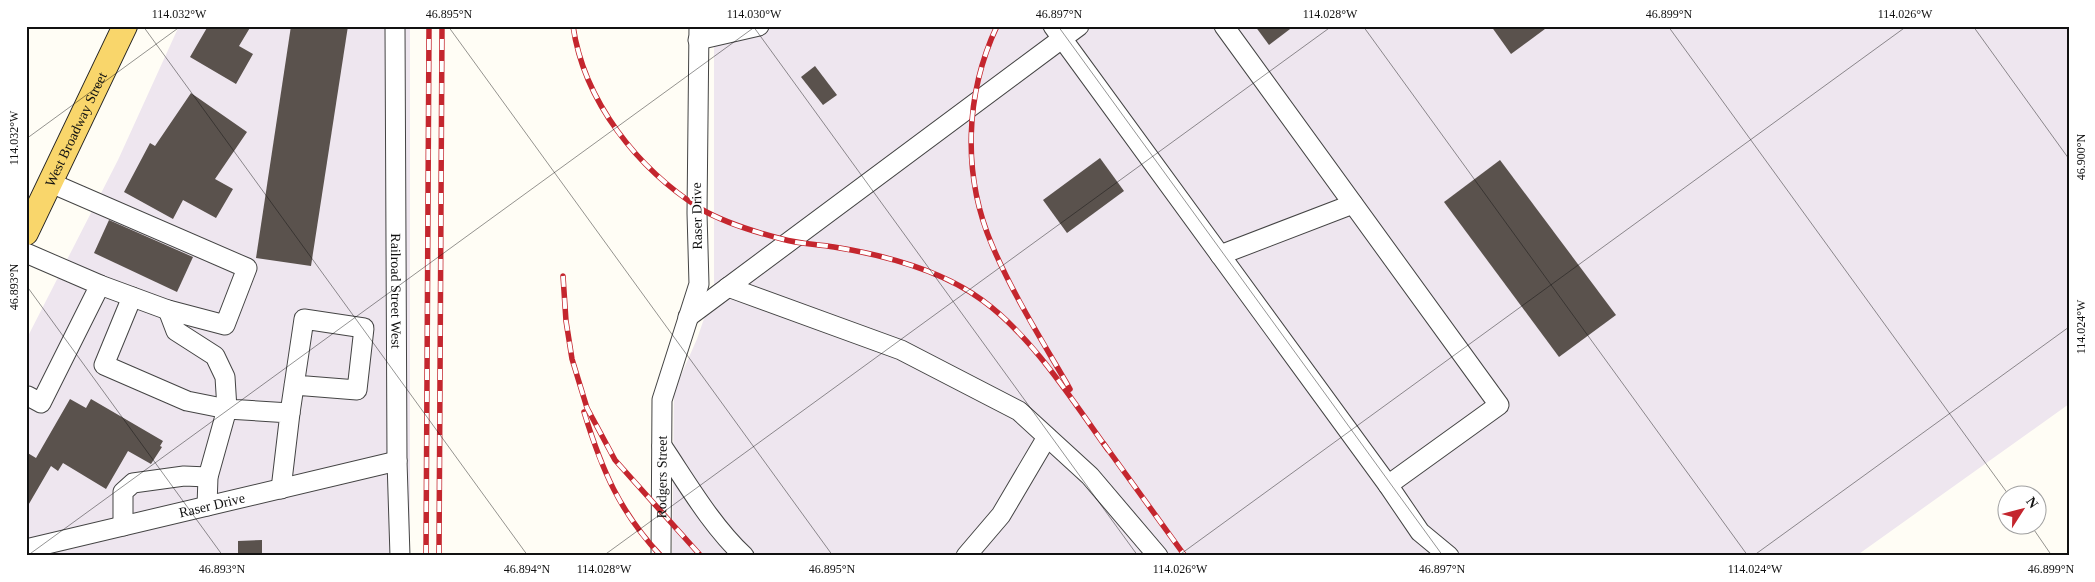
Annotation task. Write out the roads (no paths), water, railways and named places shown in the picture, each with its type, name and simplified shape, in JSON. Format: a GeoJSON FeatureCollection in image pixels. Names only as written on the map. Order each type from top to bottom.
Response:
{"type":"FeatureCollection","features":[{"type":"Feature","properties":{"kind":"main road","name":"West Broadway Street"},"geometry":{"type":"LineString","coordinates":[[26,233],[125,26]]}},
{"type":"Feature","properties":{"kind":"street","name":"Railroad Street West"},"geometry":{"type":"LineString","coordinates":[[395,26],[397,461],[400,556]]}},
{"type":"Feature","properties":{"kind":"street"},"geometry":{"type":"LineString","coordinates":[[698,33],[759,26]]}},
{"type":"Feature","properties":{"kind":"street"},"geometry":{"type":"LineString","coordinates":[[688,317],[1058,33],[1079,26]]}},
{"type":"Feature","properties":{"kind":"street"},"geometry":{"type":"LineString","coordinates":[[1224,26],[1499,405],[1388,485]]}},
{"type":"Feature","properties":{"kind":"street","name":"Raser Drive"},"geometry":{"type":"LineString","coordinates":[[662,400],[699,284],[697,213],[698,33]]}},
{"type":"Feature","properties":{"kind":"street"},"geometry":{"type":"LineString","coordinates":[[1058,33],[1388,485],[1420,532],[1449,556]]}},
{"type":"Feature","properties":{"kind":"street"},"geometry":{"type":"LineString","coordinates":[[26,253],[132,297],[168,310],[224,325],[247,268],[51,182]]}},
{"type":"Feature","properties":{"kind":"street"},"geometry":{"type":"LineString","coordinates":[[1220,255],[1353,204]]}},
{"type":"Feature","properties":{"kind":"street"},"geometry":{"type":"LineString","coordinates":[[27,397],[41,403],[100,285]]}},
{"type":"Feature","properties":{"kind":"street"},"geometry":{"type":"LineString","coordinates":[[728,287],[901,350],[1020,411],[1090,476],[1158,556]]}},
{"type":"Feature","properties":{"kind":"street"},"geometry":{"type":"LineString","coordinates":[[132,297],[104,366],[187,401],[227,409],[290,413]]}},
{"type":"Feature","properties":{"kind":"street"},"geometry":{"type":"LineString","coordinates":[[168,310],[176,331],[215,356],[225,377],[227,409],[208,477],[207,506]]}},
{"type":"Feature","properties":{"kind":"street"},"geometry":{"type":"LineString","coordinates":[[281,488],[290,413],[294,384],[304,319],[364,328],[357,390],[294,384]]}},
{"type":"Feature","properties":{"kind":"street","name":"Rodgers Street"},"geometry":{"type":"LineString","coordinates":[[661,556],[662,400]]}},
{"type":"Feature","properties":{"kind":"street"},"geometry":{"type":"LineString","coordinates":[[966,556],[1001,514],[1047,437]]}},
{"type":"Feature","properties":{"kind":"street"},"geometry":{"type":"LineString","coordinates":[[662,446],[696,496],[734,546],[744,556]]}},
{"type":"Feature","properties":{"kind":"street","name":"Raser Drive"},"geometry":{"type":"LineString","coordinates":[[26,549],[397,461]]}},
{"type":"Feature","properties":{"kind":"street"},"geometry":{"type":"LineString","coordinates":[[123,526],[123,492],[133,483],[184,476],[208,477]]}},
{"type":"Feature","properties":{"kind":"railway"},"geometry":{"type":"LineString","coordinates":[[426,556],[429,26]]}},
{"type":"Feature","properties":{"kind":"railway"},"geometry":{"type":"LineString","coordinates":[[439,556],[442,26]]}},
{"type":"Feature","properties":{"kind":"railway"},"geometry":{"type":"LineString","coordinates":[[573,26],[579,54],[589,81],[602,107],[636,154],[678,193],[710,214],[740,227],[788,241],[853,250],[892,259],[930,272],[966,289],[1000,315],[1034,350],[1108,450]]}},
{"type":"Feature","properties":{"kind":"railway"},"geometry":{"type":"LineString","coordinates":[[997,26],[986,52],[978,79],[973,107],[971,135],[976,191],[982,218],[1000,264],[1070,389]]}},
{"type":"Feature","properties":{"kind":"railway"},"geometry":{"type":"LineString","coordinates":[[563,276],[566,321],[572,359],[587,408],[615,460],[701,556]]}},
{"type":"Feature","properties":{"kind":"railway"},"geometry":{"type":"LineString","coordinates":[[584,412],[605,471],[623,506],[646,539],[661,556]]}},
{"type":"Feature","properties":{"kind":"railway"},"geometry":{"type":"LineString","coordinates":[[1104,444],[1185,556]]}}]}
